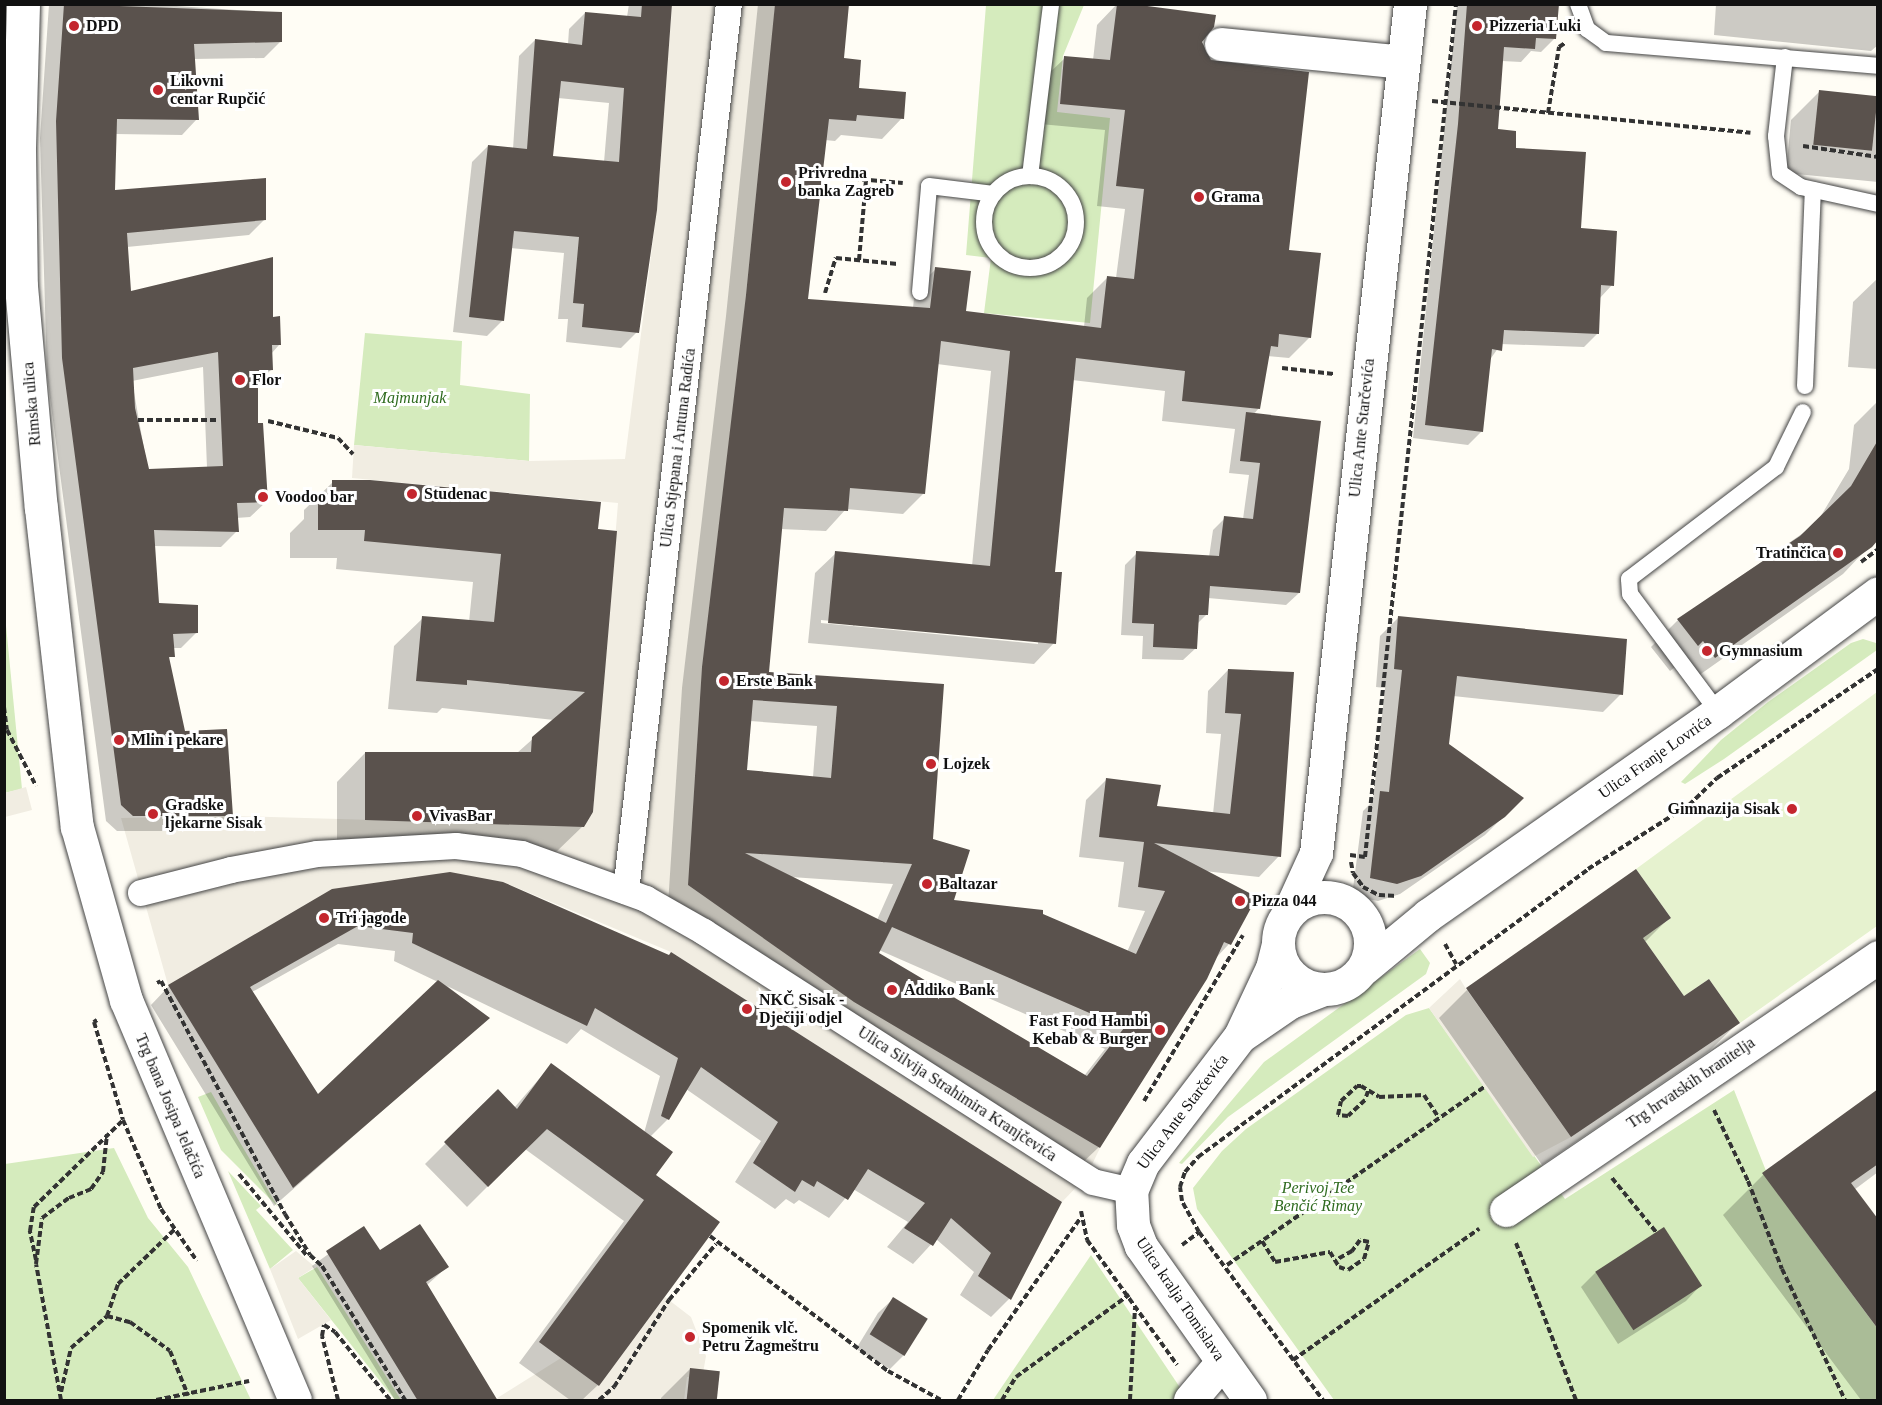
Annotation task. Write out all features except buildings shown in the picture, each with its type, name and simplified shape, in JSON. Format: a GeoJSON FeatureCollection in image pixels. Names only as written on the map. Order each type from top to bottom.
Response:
{"type":"FeatureCollection","features":[{"type":"Feature","properties":{"kind":"street","name":"Rimska ulica"},"geometry":{"type":"LineString","coordinates":[[23,4],[19,151],[21,286],[74,802]]}},
{"type":"Feature","properties":{"kind":"street","name":"Ulica Stjepana i Antuna Radića"},"geometry":{"type":"LineString","coordinates":[[626,891],[729,4]]}},
{"type":"Feature","properties":{"kind":"street","name":"Ulica Ante Starčevića"},"geometry":{"type":"LineString","coordinates":[[1289,912],[1316,852],[1410,4]]}},
{"type":"Feature","properties":{"kind":"street"},"geometry":{"type":"LineString","coordinates":[[1221,44],[1403,62]]}},
{"type":"Feature","properties":{"kind":"street","name":"Ulica Franje Lovrića"},"geometry":{"type":"LineString","coordinates":[[1364,968],[1428,915],[1876,599]]}},
{"type":"Feature","properties":{"kind":"street","name":"Trg bana Josipa Jelačića"},"geometry":{"type":"LineString","coordinates":[[74,802],[126,1000],[295,1401]]}},
{"type":"Feature","properties":{"kind":"street","name":"Ulica Silvija Strahimira Kranjčevića"},"geometry":{"type":"LineString","coordinates":[[141,893],[231,870],[317,854],[456,846],[522,854],[626,891],[704,932],[1093,1182],[1131,1191]]}},
{"type":"Feature","properties":{"kind":"street","name":"Ulica Ante Starčevića"},"geometry":{"type":"LineString","coordinates":[[1316,852],[1324,878],[1351,906]]}},
{"type":"Feature","properties":{"kind":"street"},"geometry":{"type":"LineString","coordinates":[[1315,897],[1351,906],[1371,938],[1364,968],[1345,984],[1321,990],[1307,986],[1286,969],[1278,944],[1289,912],[1315,897]]}},
{"type":"Feature","properties":{"kind":"street","name":"Ulica Franje Lovrića"},"geometry":{"type":"LineString","coordinates":[[1351,906],[1396,919],[1428,915]]}},
{"type":"Feature","properties":{"kind":"street","name":"Ulica Ante Starčevića"},"geometry":{"type":"LineString","coordinates":[[1131,1191],[1143,1162],[1240,1036],[1272,968],[1278,944]]}},
{"type":"Feature","properties":{"kind":"street","name":"Trg hrvatskih branitelja"},"geometry":{"type":"LineString","coordinates":[[1506,1210],[1698,1077],[1878,957]]}},
{"type":"Feature","properties":{"kind":"street","name":"Ulica Ante Starčevića"},"geometry":{"type":"LineString","coordinates":[[1240,1036],[1290,1002],[1321,990]]}},
{"type":"Feature","properties":{"kind":"street","name":"Ulica kralja Tomislava"},"geometry":{"type":"LineString","coordinates":[[1131,1191],[1132,1225],[1141,1245],[1250,1401]]}},
{"type":"Feature","properties":{"kind":"street"},"geometry":{"type":"LineString","coordinates":[[1194,1396],[1222,1362]]}},
{"type":"Feature","properties":{"kind":"lane"},"geometry":{"type":"LineString","coordinates":[[1030,176],[1051,4]]}},
{"type":"Feature","properties":{"kind":"lane"},"geometry":{"type":"LineString","coordinates":[[1578,4],[1587,29],[1606,44],[1878,66]]}},
{"type":"Feature","properties":{"kind":"lane"},"geometry":{"type":"LineString","coordinates":[[1785,57],[1776,136],[1780,172],[1801,187],[1878,204]]}},
{"type":"Feature","properties":{"kind":"lane"},"geometry":{"type":"LineString","coordinates":[[1030,176],[1057,185],[1074,208],[1074,237],[1057,260],[1030,269],[1015,266],[997,254],[986,235],[984,221],[993,194],[1016,178],[1030,176]]}},
{"type":"Feature","properties":{"kind":"lane"},"geometry":{"type":"LineString","coordinates":[[920,292],[929,186],[993,194]]}},
{"type":"Feature","properties":{"kind":"lane"},"geometry":{"type":"LineString","coordinates":[[1805,386],[1813,190]]}},
{"type":"Feature","properties":{"kind":"lane"},"geometry":{"type":"LineString","coordinates":[[1718,712],[1630,594],[1629,579],[1776,467],[1803,412]]}},
{"type":"Feature","properties":{"kind":"path"},"geometry":{"type":"LineString","coordinates":[[1316,852],[1365,857],[1456,4]]}},
{"type":"Feature","properties":{"kind":"path"},"geometry":{"type":"LineString","coordinates":[[1548,113],[1558,47],[1587,29]]}},
{"type":"Feature","properties":{"kind":"path"},"geometry":{"type":"LineString","coordinates":[[1399,98],[1776,136],[1804,147],[1878,157]]}},
{"type":"Feature","properties":{"kind":"path"},"geometry":{"type":"LineString","coordinates":[[836,177],[929,186]]}},
{"type":"Feature","properties":{"kind":"path"},"geometry":{"type":"LineString","coordinates":[[859,260],[866,180]]}},
{"type":"Feature","properties":{"kind":"path"},"geometry":{"type":"LineString","coordinates":[[825,293],[836,258],[922,266]]}},
{"type":"Feature","properties":{"kind":"path"},"geometry":{"type":"LineString","coordinates":[[1337,386],[1339,363]]}},
{"type":"Feature","properties":{"kind":"path"},"geometry":{"type":"LineString","coordinates":[[1282,368],[1338,375]]}},
{"type":"Feature","properties":{"kind":"path"},"geometry":{"type":"LineString","coordinates":[[138,420],[219,420]]}},
{"type":"Feature","properties":{"kind":"path"},"geometry":{"type":"LineString","coordinates":[[268,421],[338,438],[353,454]]}},
{"type":"Feature","properties":{"kind":"path"},"geometry":{"type":"LineString","coordinates":[[1323,1401],[1227,1265],[1199,1232],[1182,1201],[1180,1187],[1185,1172],[1198,1157],[1456,964],[1609,854],[1689,805],[1717,778],[1878,669]]}},
{"type":"Feature","properties":{"kind":"path"},"geometry":{"type":"LineString","coordinates":[[1349,855],[1353,873],[1363,887],[1379,895],[1397,896],[1412,890],[1456,964]]}},
{"type":"Feature","properties":{"kind":"path"},"geometry":{"type":"LineString","coordinates":[[1142,1105],[1245,931]]}},
{"type":"Feature","properties":{"kind":"path"},"geometry":{"type":"LineString","coordinates":[[161,981],[307,1256]]}},
{"type":"Feature","properties":{"kind":"path"},"geometry":{"type":"LineString","coordinates":[[1698,1077],[1748,1181],[1782,1269],[1845,1401]]}},
{"type":"Feature","properties":{"kind":"path"},"geometry":{"type":"LineString","coordinates":[[1368,1091],[1365,1100],[1348,1116],[1338,1115],[1341,1101],[1352,1087],[1368,1091],[1379,1097],[1424,1095],[1439,1118]]}},
{"type":"Feature","properties":{"kind":"path"},"geometry":{"type":"LineString","coordinates":[[1227,1265],[1484,1087]]}},
{"type":"Feature","properties":{"kind":"path"},"geometry":{"type":"LineString","coordinates":[[62,1401],[30,1231],[34,1207],[123,1120]]}},
{"type":"Feature","properties":{"kind":"path"},"geometry":{"type":"LineString","coordinates":[[36,1264],[42,1218],[69,1198],[91,1189],[103,1172],[107,1134]]}},
{"type":"Feature","properties":{"kind":"path"},"geometry":{"type":"LineString","coordinates":[[1590,1152],[1656,1232]]}},
{"type":"Feature","properties":{"kind":"path"},"geometry":{"type":"LineString","coordinates":[[233,1168],[307,1256],[322,1266],[405,1401]]}},
{"type":"Feature","properties":{"kind":"path"},"geometry":{"type":"LineString","coordinates":[[1093,1182],[1081,1203],[1081,1217],[1087,1240],[1128,1296],[1194,1396]]}},
{"type":"Feature","properties":{"kind":"path"},"geometry":{"type":"LineString","coordinates":[[1293,1360],[1506,1210],[1519,1255],[1576,1401]]}},
{"type":"Feature","properties":{"kind":"path"},"geometry":{"type":"LineString","coordinates":[[958,1401],[988,1350],[1081,1217]]}},
{"type":"Feature","properties":{"kind":"path"},"geometry":{"type":"LineString","coordinates":[[60,1393],[71,1347],[107,1316],[118,1284],[175,1229]]}},
{"type":"Feature","properties":{"kind":"path"},"geometry":{"type":"LineString","coordinates":[[1189,1240],[1199,1232]]}},
{"type":"Feature","properties":{"kind":"path"},"geometry":{"type":"LineString","coordinates":[[710,1236],[716,1244],[888,1371],[941,1401]]}},
{"type":"Feature","properties":{"kind":"path"},"geometry":{"type":"LineString","coordinates":[[1262,1242],[1275,1262],[1330,1252],[1339,1267],[1352,1270],[1364,1259],[1369,1242],[1360,1240],[1352,1251],[1336,1260]]}},
{"type":"Feature","properties":{"kind":"path"},"geometry":{"type":"LineString","coordinates":[[599,1401],[614,1387],[669,1300],[716,1244]]}},
{"type":"Feature","properties":{"kind":"path"},"geometry":{"type":"LineString","coordinates":[[1002,1401],[1016,1377],[1128,1296]]}},
{"type":"Feature","properties":{"kind":"path"},"geometry":{"type":"LineString","coordinates":[[1130,1401],[1135,1307]]}},
{"type":"Feature","properties":{"kind":"path"},"geometry":{"type":"LineString","coordinates":[[107,1316],[130,1322],[170,1351],[188,1395]]}},
{"type":"Feature","properties":{"kind":"path"},"geometry":{"type":"LineString","coordinates":[[338,1401],[322,1336],[324,1325],[335,1332],[390,1401]]}},
{"type":"Feature","properties":{"kind":"path"},"geometry":{"type":"LineString","coordinates":[[156,1401],[251,1380]]}},
{"type":"Feature","properties":{"kind":"green space"},"geometry":{"type":"Polygon","coordinates":[[[986,5],[1084,5],[1063,56],[1057,112],[1110,118],[1090,323],[984,313],[991,258],[966,255],[986,5]]]}},
{"type":"Feature","properties":{"kind":"green space","name":"Majmunjak"},"geometry":{"type":"Polygon","coordinates":[[[365,333],[462,341],[460,385],[530,394],[529,461],[354,445],[365,333]]]}},
{"type":"Feature","properties":{"kind":"green space"},"geometry":{"type":"Polygon","coordinates":[[[4,605],[22,789],[4,793],[4,605]]]}},
{"type":"Feature","properties":{"kind":"green space"},"geometry":{"type":"Polygon","coordinates":[[[1863,639],[1876,643],[1877,650],[1724,759],[1685,784],[1681,782],[1721,740],[1768,702],[1851,643],[1863,639]]]}},
{"type":"Feature","properties":{"kind":"green space"},"geometry":{"type":"Polygon","coordinates":[[[1877,692],[1877,926],[1740,1023],[1709,979],[1684,996],[1643,938],[1671,918],[1636,869],[1877,692]]]}},
{"type":"Feature","properties":{"kind":"green space"},"geometry":{"type":"Polygon","coordinates":[[[1420,949],[1430,963],[1426,974],[1228,1117],[1182,1164],[1179,1163],[1264,1062],[1420,949]]]}},
{"type":"Feature","properties":{"kind":"green space","name":"Perivoj Tee Benčić Rimay"},"geometry":{"type":"Polygon","coordinates":[[[1429,1008],[1565,1199],[1734,1090],[1772,1186],[1877,1328],[1877,1400],[1334,1400],[1197,1209],[1193,1188],[1222,1151],[1246,1129],[1406,1015],[1429,1008]]]}},
{"type":"Feature","properties":{"kind":"green space"},"geometry":{"type":"Polygon","coordinates":[[[211,1092],[278,1207],[221,1150],[198,1097],[211,1092]]]}},
{"type":"Feature","properties":{"kind":"green space"},"geometry":{"type":"Polygon","coordinates":[[[114,1148],[148,1218],[188,1267],[251,1400],[5,1400],[5,1164],[114,1148]]]}},
{"type":"Feature","properties":{"kind":"green space"},"geometry":{"type":"Polygon","coordinates":[[[228,1171],[261,1206],[256,1210],[293,1250],[270,1269],[228,1171]]]}},
{"type":"Feature","properties":{"kind":"green space"},"geometry":{"type":"Polygon","coordinates":[[[1091,1255],[1181,1389],[1172,1400],[993,1400],[1091,1255]]]}},
{"type":"Feature","properties":{"kind":"green space"},"geometry":{"type":"Polygon","coordinates":[[[317,1267],[401,1400],[395,1400],[298,1278],[317,1267]]]}},
{"type":"Feature","properties":{"kind":"shaded area"},"geometry":{"type":"Polygon","coordinates":[[[672,5],[775,5],[743,325],[702,667],[688,885],[855,1002],[1100,1148],[1086,1177],[1062,1202],[671,952],[503,882],[441,874],[168,985],[121,818],[233,816],[584,826],[593,812],[618,503],[352,478],[354,445],[529,461],[625,459],[657,209],[672,5]]]}},
{"type":"Feature","properties":{"kind":"shaded area"},"geometry":{"type":"Polygon","coordinates":[[[26,787],[32,810],[5,817],[5,793],[26,787]]]}},
{"type":"Feature","properties":{"kind":"shaded area"},"geometry":{"type":"Polygon","coordinates":[[[1460,979],[1571,1137],[1533,1157],[1429,1008],[1460,979]]]}},
{"type":"Feature","properties":{"kind":"shaded area"},"geometry":{"type":"Polygon","coordinates":[[[296,1251],[315,1267],[298,1278],[331,1320],[298,1339],[270,1269],[296,1251]]]}},
{"type":"Feature","properties":{"kind":"shaded area"},"geometry":{"type":"Polygon","coordinates":[[[665,1297],[691,1317],[706,1356],[702,1379],[687,1377],[684,1400],[494,1400],[561,1358],[599,1386],[665,1297]]]}},
{"type":"Feature","properties":{"kind":"place","name":"DPD"},"geometry":{"type":"Point","coordinates":[74,26]}},
{"type":"Feature","properties":{"kind":"place","name":"Pizzeria Luki"},"geometry":{"type":"Point","coordinates":[1477,26]}},
{"type":"Feature","properties":{"kind":"place","name":"Likovni centar Rupčić"},"geometry":{"type":"Point","coordinates":[158,90]}},
{"type":"Feature","properties":{"kind":"place","name":"Privredna banka Zagreb"},"geometry":{"type":"Point","coordinates":[786,182]}},
{"type":"Feature","properties":{"kind":"place","name":"Grama"},"geometry":{"type":"Point","coordinates":[1199,197]}},
{"type":"Feature","properties":{"kind":"place","name":"Flor"},"geometry":{"type":"Point","coordinates":[240,380]}},
{"type":"Feature","properties":{"kind":"place","name":"Studenac"},"geometry":{"type":"Point","coordinates":[412,494]}},
{"type":"Feature","properties":{"kind":"place","name":"Voodoo bar"},"geometry":{"type":"Point","coordinates":[263,497]}},
{"type":"Feature","properties":{"kind":"place","name":"Tratinčica"},"geometry":{"type":"Point","coordinates":[1838,553]}},
{"type":"Feature","properties":{"kind":"place","name":"Gymnasium"},"geometry":{"type":"Point","coordinates":[1707,651]}},
{"type":"Feature","properties":{"kind":"place","name":"Erste Bank"},"geometry":{"type":"Point","coordinates":[724,681]}},
{"type":"Feature","properties":{"kind":"place","name":"Mlin i pekare"},"geometry":{"type":"Point","coordinates":[119,740]}},
{"type":"Feature","properties":{"kind":"place","name":"Lojzek"},"geometry":{"type":"Point","coordinates":[931,764]}},
{"type":"Feature","properties":{"kind":"place","name":"Gimnazija Sisak"},"geometry":{"type":"Point","coordinates":[1792,809]}},
{"type":"Feature","properties":{"kind":"place","name":"Gradske ljekarne Sisak"},"geometry":{"type":"Point","coordinates":[153,814]}},
{"type":"Feature","properties":{"kind":"place","name":"VivasBar"},"geometry":{"type":"Point","coordinates":[417,816]}},
{"type":"Feature","properties":{"kind":"place","name":"Baltazar"},"geometry":{"type":"Point","coordinates":[927,884]}},
{"type":"Feature","properties":{"kind":"place","name":"Pizza 044"},"geometry":{"type":"Point","coordinates":[1240,901]}},
{"type":"Feature","properties":{"kind":"place","name":"Tri jagode"},"geometry":{"type":"Point","coordinates":[324,918]}},
{"type":"Feature","properties":{"kind":"place","name":"Addiko Bank"},"geometry":{"type":"Point","coordinates":[892,990]}},
{"type":"Feature","properties":{"kind":"place","name":"NKČ Sisak - Dječiji odjel"},"geometry":{"type":"Point","coordinates":[747,1009]}},
{"type":"Feature","properties":{"kind":"place","name":"Fast Food Hambi Kebab & Burger"},"geometry":{"type":"Point","coordinates":[1160,1030]}},
{"type":"Feature","properties":{"kind":"place","name":"Spomenik vlč. Petru Žagmeštru"},"geometry":{"type":"Point","coordinates":[690,1337]}}]}
